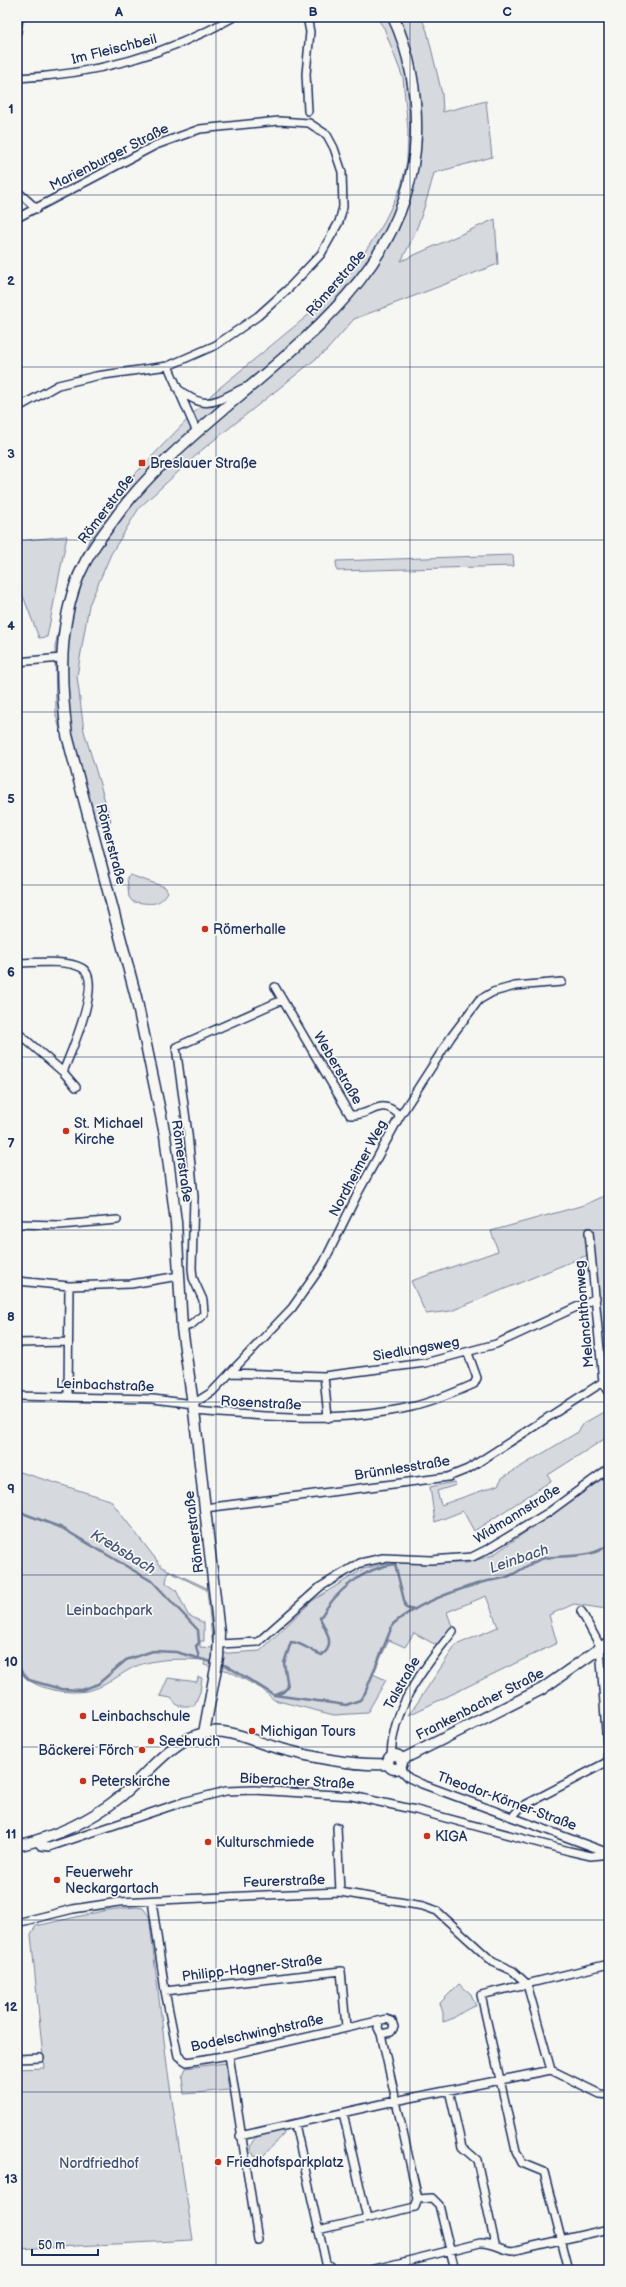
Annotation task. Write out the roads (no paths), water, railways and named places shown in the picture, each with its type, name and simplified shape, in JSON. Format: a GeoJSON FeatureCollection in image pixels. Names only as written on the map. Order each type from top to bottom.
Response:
{"type":"FeatureCollection","features":[{"type":"Feature","properties":{"kind":"main road","name":"Römerstraße"},"geometry":{"type":"LineString","coordinates":[[204,1733],[219,1644],[205,1508],[182,1328],[176,1222],[165,1135],[127,958],[67,735],[61,658],[70,603],[79,576],[97,541],[132,494],[196,430],[292,352],[366,274],[382,248],[403,201],[416,147],[417,110],[401,34],[393,17]]}},
{"type":"Feature","properties":{"kind":"main road","name":"Frankenbacher Straße"},"geometry":{"type":"LineString","coordinates":[[400,1764],[542,1689],[605,1644]]}},
{"type":"Feature","properties":{"kind":"main road"},"geometry":{"type":"LineString","coordinates":[[17,1846],[36,1841],[79,1823],[98,1812],[120,1796],[181,1742],[204,1733],[223,1732],[282,1749],[348,1762],[389,1760],[399,1757],[400,1764]]}},
{"type":"Feature","properties":{"kind":"street","name":"Im Fleischbeil"},"geometry":{"type":"LineString","coordinates":[[17,78],[83,72],[158,52],[214,28],[234,17]]}},
{"type":"Feature","properties":{"kind":"street"},"geometry":{"type":"LineString","coordinates":[[307,17],[310,32],[306,74],[308,111]]}},
{"type":"Feature","properties":{"kind":"street"},"geometry":{"type":"LineString","coordinates":[[17,32],[19,18]]}},
{"type":"Feature","properties":{"kind":"street","name":"Marienburger Straße"},"geometry":{"type":"LineString","coordinates":[[17,218],[37,209],[156,145],[200,129],[279,121],[309,123],[326,135],[334,148],[342,172],[343,207],[336,229],[321,254],[288,289],[258,316],[216,345],[168,366],[96,376],[58,385],[17,408]]}},
{"type":"Feature","properties":{"kind":"street"},"geometry":{"type":"LineString","coordinates":[[17,191],[37,209]]}},
{"type":"Feature","properties":{"kind":"street"},"geometry":{"type":"LineString","coordinates":[[168,366],[175,387],[196,430]]}},
{"type":"Feature","properties":{"kind":"street"},"geometry":{"type":"LineString","coordinates":[[175,387],[191,400],[207,404],[250,385]]}},
{"type":"Feature","properties":{"kind":"street"},"geometry":{"type":"LineString","coordinates":[[17,662],[61,658]]}},
{"type":"Feature","properties":{"kind":"street"},"geometry":{"type":"LineString","coordinates":[[17,963],[73,964],[83,968],[87,973],[90,985],[88,1001],[63,1072]]}},
{"type":"Feature","properties":{"kind":"street","name":"Nordheimer Weg"},"geometry":{"type":"LineString","coordinates":[[193,1408],[212,1392],[292,1308],[323,1264],[358,1193],[400,1116],[451,1037],[479,1000],[493,992],[515,986],[562,982]]}},
{"type":"Feature","properties":{"kind":"street","name":"Weberstraße"},"geometry":{"type":"LineString","coordinates":[[275,987],[350,1116],[358,1116],[382,1106],[392,1108],[400,1116]]}},
{"type":"Feature","properties":{"kind":"street","name":"Römerstraße"},"geometry":{"type":"LineString","coordinates":[[182,1328],[191,1325],[204,1314],[203,1300],[193,1278],[194,1197],[188,1134],[176,1047],[282,1000]]}},
{"type":"Feature","properties":{"kind":"street"},"geometry":{"type":"LineString","coordinates":[[17,1032],[63,1072],[76,1087]]}},
{"type":"Feature","properties":{"kind":"street"},"geometry":{"type":"LineString","coordinates":[[17,1224],[60,1225],[117,1220]]}},
{"type":"Feature","properties":{"kind":"street","name":"Melanchthonweg"},"geometry":{"type":"LineString","coordinates":[[590,1232],[603,1382],[609,1392]]}},
{"type":"Feature","properties":{"kind":"street"},"geometry":{"type":"LineString","coordinates":[[17,1281],[69,1286],[131,1284],[179,1276]]}},
{"type":"Feature","properties":{"kind":"street"},"geometry":{"type":"LineString","coordinates":[[68,1396],[69,1286]]}},
{"type":"Feature","properties":{"kind":"street","name":"Siedlungsweg"},"geometry":{"type":"LineString","coordinates":[[230,1373],[324,1376],[425,1363],[458,1353],[468,1353],[496,1344],[596,1298]]}},
{"type":"Feature","properties":{"kind":"street"},"geometry":{"type":"LineString","coordinates":[[17,1343],[68,1342]]}},
{"type":"Feature","properties":{"kind":"street","name":"Rosenstraße"},"geometry":{"type":"LineString","coordinates":[[193,1408],[284,1419],[328,1418],[384,1412],[412,1407],[474,1384],[477,1378],[468,1353]]}},
{"type":"Feature","properties":{"kind":"street"},"geometry":{"type":"LineString","coordinates":[[324,1376],[328,1418]]}},
{"type":"Feature","properties":{"kind":"street","name":"Brünnlesstraße"},"geometry":{"type":"LineString","coordinates":[[205,1508],[448,1477],[468,1469],[603,1382]]}},
{"type":"Feature","properties":{"kind":"street","name":"Leinbachstraße"},"geometry":{"type":"LineString","coordinates":[[17,1396],[153,1399],[193,1408]]}},
{"type":"Feature","properties":{"kind":"street","name":"Widmannstraße"},"geometry":{"type":"LineString","coordinates":[[219,1644],[258,1642],[320,1587],[360,1563],[383,1558],[439,1560],[472,1557],[549,1512],[609,1468]]}},
{"type":"Feature","properties":{"kind":"street"},"geometry":{"type":"LineString","coordinates":[[512,1816],[522,1807],[608,1761],[605,1644],[581,1611]]}},
{"type":"Feature","properties":{"kind":"street","name":"Talstraße"},"geometry":{"type":"LineString","coordinates":[[389,1760],[394,1725],[404,1701],[422,1671],[453,1631]]}},
{"type":"Feature","properties":{"kind":"street","name":"Theodor-Körner-Straße"},"geometry":{"type":"LineString","coordinates":[[400,1764],[409,1778],[422,1784],[512,1816],[609,1854]]}},
{"type":"Feature","properties":{"kind":"street","name":"Biberacher Straße"},"geometry":{"type":"LineString","coordinates":[[36,1841],[41,1846],[49,1847],[183,1802],[226,1791],[254,1790],[352,1796],[416,1810],[591,1856],[609,1854]]}},
{"type":"Feature","properties":{"kind":"street"},"geometry":{"type":"LineString","coordinates":[[337,1827],[340,1892]]}},
{"type":"Feature","properties":{"kind":"street","name":"Feurerstraße"},"geometry":{"type":"LineString","coordinates":[[17,1924],[73,1909],[119,1902],[340,1892],[430,1908],[437,1912],[493,1962],[513,1971],[526,1984]]}},
{"type":"Feature","properties":{"kind":"street","name":"Bodelschwinghstraße"},"geometry":{"type":"LineString","coordinates":[[152,1901],[165,1991],[178,2056],[187,2062],[229,2055],[346,2027],[379,2022],[383,2019],[389,2020],[394,2026],[389,2034],[381,2034]]}},
{"type":"Feature","properties":{"kind":"street"},"geometry":{"type":"LineString","coordinates":[[569,2270],[544,2172],[522,2163],[516,2151],[481,1996],[609,1964]]}},
{"type":"Feature","properties":{"kind":"street","name":"Philipp-Hagner-Straße"},"geometry":{"type":"LineString","coordinates":[[165,1991],[341,1971],[346,2027]]}},
{"type":"Feature","properties":{"kind":"street"},"geometry":{"type":"LineString","coordinates":[[526,1984],[551,2070]]}},
{"type":"Feature","properties":{"kind":"street"},"geometry":{"type":"LineString","coordinates":[[318,2230],[415,2207],[418,2199],[381,2034],[378,2028],[379,2022]]}},
{"type":"Feature","properties":{"kind":"street"},"geometry":{"type":"LineString","coordinates":[[229,2055],[240,2136],[258,2240]]}},
{"type":"Feature","properties":{"kind":"street"},"geometry":{"type":"LineString","coordinates":[[17,2059],[40,2058]]}},
{"type":"Feature","properties":{"kind":"street"},"geometry":{"type":"LineString","coordinates":[[240,2136],[500,2078],[551,2070],[600,2094],[609,2095]]}},
{"type":"Feature","properties":{"kind":"street"},"geometry":{"type":"LineString","coordinates":[[449,2090],[462,2148],[477,2160],[495,2244]]}},
{"type":"Feature","properties":{"kind":"street"},"geometry":{"type":"LineString","coordinates":[[343,2113],[367,2218]]}},
{"type":"Feature","properties":{"kind":"street"},"geometry":{"type":"LineString","coordinates":[[295,2124],[326,2263],[334,2270]]}},
{"type":"Feature","properties":{"kind":"street"},"geometry":{"type":"LineString","coordinates":[[418,2199],[432,2198],[439,2205],[455,2270]]}},
{"type":"Feature","properties":{"kind":"street"},"geometry":{"type":"LineString","coordinates":[[372,2270],[480,2243],[495,2244],[504,2250],[512,2251],[609,2229]]}},
{"type":"Feature","properties":{"kind":"waterway","name":"Krebsbach"},"geometry":{"type":"LineString","coordinates":[[17,1511],[62,1528],[153,1582],[198,1630],[199,1643],[196,1646],[199,1658]]}},
{"type":"Feature","properties":{"kind":"waterway","name":"Leinbach"},"geometry":{"type":"LineString","coordinates":[[220,1664],[227,1666],[274,1695],[346,1705],[360,1700],[365,1693],[393,1624],[412,1610],[457,1590],[483,1582],[507,1577],[540,1559],[578,1556],[595,1552],[609,1544]]}},
{"type":"Feature","properties":{"kind":"waterway","name":"Leinbach"},"geometry":{"type":"LineString","coordinates":[[276,1695],[283,1692],[288,1687],[284,1663],[291,1642],[295,1642],[322,1655],[326,1651],[329,1642],[327,1633],[320,1618],[342,1590],[361,1576],[383,1566],[395,1564],[406,1608],[414,1610]]}},
{"type":"Feature","properties":{"kind":"waterway","name":"Leinbach"},"geometry":{"type":"LineString","coordinates":[[17,1660],[21,1671],[29,1680],[61,1689],[82,1690],[98,1684],[126,1660],[153,1651],[176,1652],[215,1663]]}},
{"type":"Feature","properties":{"kind":"place","name":"Breslauer Straße"},"geometry":{"type":"Point","coordinates":[142,463]}},
{"type":"Feature","properties":{"kind":"place","name":"Römerhalle"},"geometry":{"type":"Point","coordinates":[205,929]}},
{"type":"Feature","properties":{"kind":"place","name":"St. Michael Kirche"},"geometry":{"type":"Point","coordinates":[66,1131]}},
{"type":"Feature","properties":{"kind":"place","name":"Leinbachschule"},"geometry":{"type":"Point","coordinates":[83,1716]}},
{"type":"Feature","properties":{"kind":"place","name":"Michigan Tours"},"geometry":{"type":"Point","coordinates":[252,1731]}},
{"type":"Feature","properties":{"kind":"place","name":"Seebruch"},"geometry":{"type":"Point","coordinates":[151,1741]}},
{"type":"Feature","properties":{"kind":"place","name":"Bäckerei Förch"},"geometry":{"type":"Point","coordinates":[142,1750]}},
{"type":"Feature","properties":{"kind":"place","name":"Peterskirche"},"geometry":{"type":"Point","coordinates":[83,1781]}},
{"type":"Feature","properties":{"kind":"place","name":"KIGA"},"geometry":{"type":"Point","coordinates":[427,1836]}},
{"type":"Feature","properties":{"kind":"place","name":"Kulturschmiede"},"geometry":{"type":"Point","coordinates":[208,1842]}},
{"type":"Feature","properties":{"kind":"place","name":"Feuerwehr Neckargartach"},"geometry":{"type":"Point","coordinates":[57,1880]}},
{"type":"Feature","properties":{"kind":"place","name":"Friedhofsparkplatz"},"geometry":{"type":"Point","coordinates":[218,2162]}},
{"type":"Feature","properties":{"kind":"park label","name":"Leinbachpark"},"geometry":{"type":"Point","coordinates":[109,1610]}},
{"type":"Feature","properties":{"kind":"park label","name":"Nordfriedhof"},"geometry":{"type":"Point","coordinates":[99,2163]}}]}
